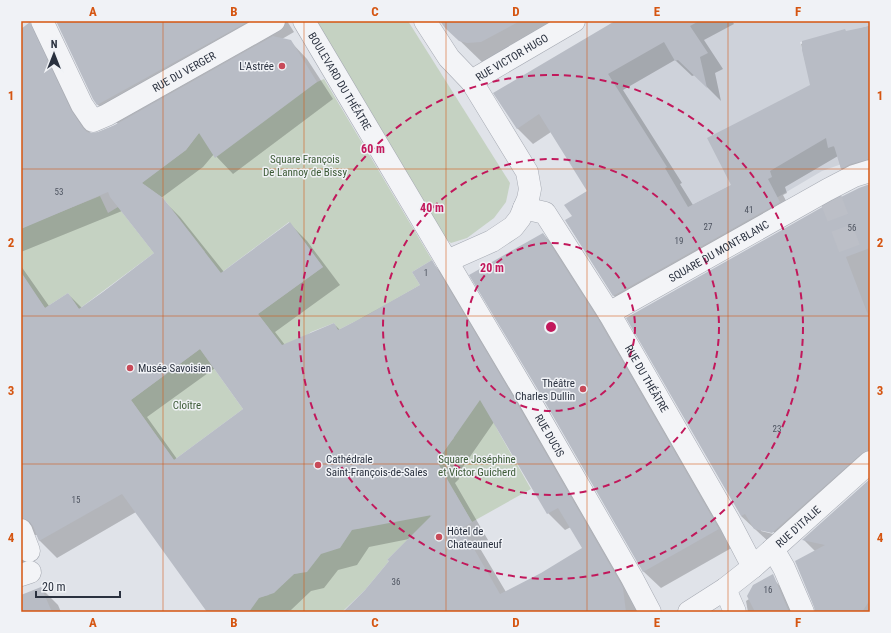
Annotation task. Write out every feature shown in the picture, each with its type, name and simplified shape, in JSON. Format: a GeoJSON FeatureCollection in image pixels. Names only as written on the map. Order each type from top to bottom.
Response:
{"type":"FeatureCollection","features":[{"type":"Feature","properties":{"kind":"street","name":"RUE DU VERGER"},"geometry":{"type":"LineString","coordinates":[[42,21],[82,105],[93,121],[107,115],[274,21]]}},
{"type":"Feature","properties":{"kind":"street","name":"BOULEVARD DU THÉÂTRE"},"geometry":{"type":"LineString","coordinates":[[304,21],[447,261]]}},
{"type":"Feature","properties":{"kind":"street"},"geometry":{"type":"LineString","coordinates":[[425,21],[449,58],[472,82],[527,172],[530,189],[520,218],[513,227],[492,241],[447,261]]}},
{"type":"Feature","properties":{"kind":"street","name":"RUE VICTOR HUGO"},"geometry":{"type":"LineString","coordinates":[[472,82],[574,21]]}},
{"type":"Feature","properties":{"kind":"street","name":"SQUARE DU MONT-BLANC"},"geometry":{"type":"LineString","coordinates":[[610,313],[828,193],[854,176],[870,171]]}},
{"type":"Feature","properties":{"kind":"street","name":"RUE DU THÉÂTRE"},"geometry":{"type":"LineString","coordinates":[[524,208],[545,213],[610,313],[730,523],[753,567]]}},
{"type":"Feature","properties":{"kind":"street","name":"RUE DUCIS"},"geometry":{"type":"LineString","coordinates":[[447,261],[632,578],[650,612]]}},
{"type":"Feature","properties":{"kind":"street","name":"RUE D'ITALIE"},"geometry":{"type":"LineString","coordinates":[[688,612],[724,589],[753,567],[870,462]]}},
{"type":"Feature","properties":{"kind":"street"},"geometry":{"type":"LineString","coordinates":[[21,530],[27,566]]}},
{"type":"Feature","properties":{"kind":"street"},"geometry":{"type":"LineString","coordinates":[[773,549],[784,568],[803,612]]}},
{"type":"Feature","properties":{"kind":"street"},"geometry":{"type":"LineString","coordinates":[[724,589],[736,612]]}},
{"type":"Feature","properties":{"kind":"shaded area"},"geometry":{"type":"Polygon","coordinates":[[[615,21],[870,21],[870,27],[800,42],[830,144],[853,160],[822,171],[778,197],[701,230],[608,74],[615,21]]]}},
{"type":"Feature","properties":{"kind":"green space"},"geometry":{"type":"Polygon","coordinates":[[[313,21],[408,21],[510,183],[506,202],[494,218],[467,238],[451,243],[440,235],[313,21]]]}},
{"type":"Feature","properties":{"kind":"green space","name":"Square François De Lannoy de Bissy"},"geometry":{"type":"Polygon","coordinates":[[[324,79],[432,260],[412,272],[420,285],[338,330],[334,323],[311,332],[286,351],[258,314],[323,267],[289,222],[110,356],[94,333],[205,252],[163,198],[142,183],[186,150],[199,133],[324,79]]]}},
{"type":"Feature","properties":{"kind":"green space"},"geometry":{"type":"Polygon","coordinates":[[[100,196],[108,213],[118,207],[154,253],[79,309],[68,293],[45,308],[21,274],[21,228],[100,196]]]}},
{"type":"Feature","properties":{"kind":"green space","name":"Cloître"},"geometry":{"type":"Polygon","coordinates":[[[200,349],[243,409],[174,460],[131,400],[200,349]]]}},
{"type":"Feature","properties":{"kind":"green space","name":"Square Joséphine et Victor Guicherd"},"geometry":{"type":"Polygon","coordinates":[[[474,377],[497,429],[531,489],[472,522],[455,493],[428,512],[431,517],[387,560],[389,561],[365,590],[342,612],[237,612],[249,600],[269,595],[267,588],[277,582],[282,585],[294,574],[299,573],[343,521],[356,529],[361,528],[432,463],[454,438],[450,433],[474,377]]]}},
{"type":"Feature","properties":{"kind":"building"},"geometry":{"type":"Polygon","coordinates":[[[56,21],[249,21],[97,105],[56,21]]]}},
{"type":"Feature","properties":{"kind":"building"},"geometry":{"type":"Polygon","coordinates":[[[440,21],[520,21],[481,42],[467,43],[459,41],[440,21]]]}},
{"type":"Feature","properties":{"kind":"building"},"geometry":{"type":"Polygon","coordinates":[[[615,21],[699,21],[690,26],[708,53],[700,57],[707,88],[678,60],[675,61],[664,42],[608,74],[667,167],[665,168],[688,207],[731,185],[707,138],[810,85],[802,50],[802,41],[845,29],[846,31],[870,26],[870,159],[850,164],[841,169],[834,146],[828,148],[826,138],[770,171],[772,177],[768,179],[780,202],[613,296],[565,220],[572,216],[564,205],[587,191],[539,114],[517,129],[493,93],[615,21]]]}},
{"type":"Feature","properties":{"kind":"building"},"geometry":{"type":"Polygon","coordinates":[[[30,22],[71,110],[83,128],[87,132],[92,133],[113,126],[273,36],[291,40],[317,82],[215,158],[199,133],[186,150],[142,183],[163,198],[221,273],[290,222],[323,267],[258,314],[282,345],[334,323],[338,330],[364,317],[420,285],[412,272],[432,260],[621,584],[623,588],[626,612],[343,612],[365,590],[389,561],[387,560],[432,515],[352,530],[340,548],[321,554],[307,572],[294,574],[274,593],[259,598],[249,612],[207,612],[122,494],[39,541],[33,526],[29,521],[21,518],[21,272],[45,308],[68,293],[79,309],[154,253],[110,197],[108,192],[21,229],[21,29],[30,22]],[[200,349],[131,400],[174,460],[243,409],[200,349]],[[480,400],[441,456],[442,461],[439,465],[472,522],[462,528],[500,594],[541,573],[582,548],[558,508],[547,514],[480,400]]]}},
{"type":"Feature","properties":{"kind":"building"},"geometry":{"type":"Polygon","coordinates":[[[870,184],[870,248],[846,257],[870,320],[870,450],[862,453],[772,533],[754,529],[745,514],[741,516],[626,318],[833,201],[870,184]]]}},
{"type":"Feature","properties":{"kind":"building","name":"Théâtre Charles Dullin"},"geometry":{"type":"Polygon","coordinates":[[[543,233],[598,319],[719,529],[643,572],[538,390],[469,275],[543,233]]]}},
{"type":"Feature","properties":{"kind":"building"},"geometry":{"type":"Polygon","coordinates":[[[870,479],[870,600],[862,612],[815,612],[795,561],[825,545],[802,540],[870,479]]]}},
{"type":"Feature","properties":{"kind":"building"},"geometry":{"type":"Polygon","coordinates":[[[773,574],[789,612],[755,612],[747,596],[753,585],[773,574]]]}},
{"type":"Feature","properties":{"kind":"building"},"geometry":{"type":"Polygon","coordinates":[[[41,587],[52,612],[21,612],[21,595],[41,587]]]}},
{"type":"Feature","properties":{"kind":"tunnel"},"geometry":{"type":"LineString","coordinates":[[830,197],[852,255]]}},
{"type":"Feature","properties":{"kind":"place","name":"L'Astrée"},"geometry":{"type":"Point","coordinates":[282,66]}},
{"type":"Feature","properties":{"kind":"place","name":"Musée Savoisien"},"geometry":{"type":"Point","coordinates":[130,368]}},
{"type":"Feature","properties":{"kind":"place","name":"Théâtre Charles Dullin"},"geometry":{"type":"Point","coordinates":[583,389]}},
{"type":"Feature","properties":{"kind":"place","name":"Cathédrale Saint-François-de-Sales"},"geometry":{"type":"Point","coordinates":[318,465]}},
{"type":"Feature","properties":{"kind":"place","name":"Hôtel de Chateauneuf"},"geometry":{"type":"Point","coordinates":[439,537]}}]}
